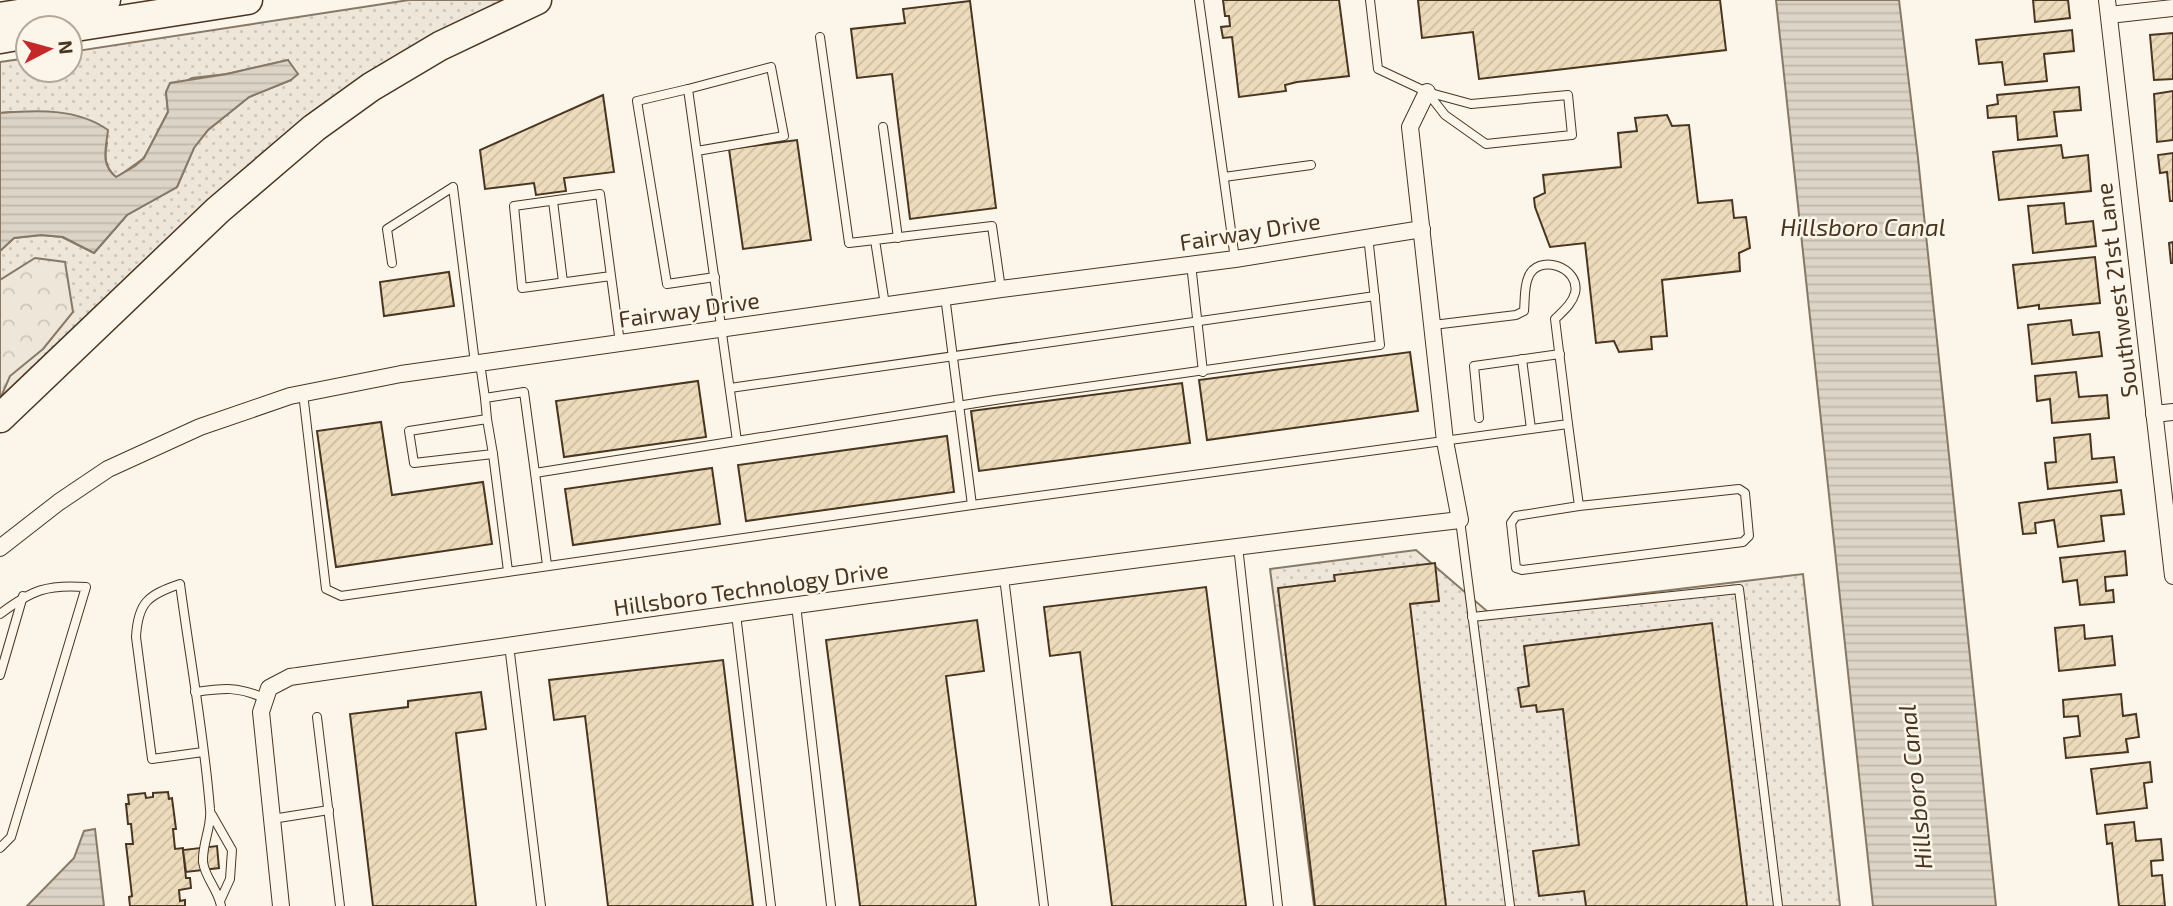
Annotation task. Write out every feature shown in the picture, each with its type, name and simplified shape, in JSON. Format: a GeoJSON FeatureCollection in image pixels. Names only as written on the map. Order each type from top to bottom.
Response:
{"type":"FeatureCollection","features":[{"type":"Feature","properties":{"kind":"highway"},"geometry":{"type":"LineString","coordinates":[[0,17],[106,0]]}},
{"type":"Feature","properties":{"kind":"highway"},"geometry":{"type":"LineString","coordinates":[[84,26],[248,0]]}},
{"type":"Feature","properties":{"kind":"highway"},"geometry":{"type":"LineString","coordinates":[[0,418],[218,210],[304,136],[405,66],[477,27],[537,0]]}},
{"type":"Feature","properties":{"kind":"street"},"geometry":{"type":"LineString","coordinates":[[2108,8],[2173,8]]}},
{"type":"Feature","properties":{"kind":"street","name":"Southwest 21st Lane"},"geometry":{"type":"LineString","coordinates":[[2108,8],[2173,576]]}},
{"type":"Feature","properties":{"kind":"street"},"geometry":{"type":"LineString","coordinates":[[1427,92],[1410,127],[1445,441],[1460,520]]}},
{"type":"Feature","properties":{"kind":"street","name":"Fairway Drive"},"geometry":{"type":"LineString","coordinates":[[0,548],[59,502],[108,469],[200,427],[303,393],[401,374],[946,296],[1235,259],[1422,229]]}},
{"type":"Feature","properties":{"kind":"street"},"geometry":{"type":"LineString","coordinates":[[2154,414],[2173,412]]}},
{"type":"Feature","properties":{"kind":"street","name":"Hillsboro Technology Drive"},"geometry":{"type":"LineString","coordinates":[[266,699],[269,688],[290,677],[1004,577],[1460,520]]}},
{"type":"Feature","properties":{"kind":"street"},"geometry":{"type":"LineString","coordinates":[[266,699],[261,712],[281,906]]}},
{"type":"Feature","properties":{"kind":"lane"},"geometry":{"type":"LineString","coordinates":[[1199,0],[1235,259]]}},
{"type":"Feature","properties":{"kind":"lane"},"geometry":{"type":"LineString","coordinates":[[1370,0],[1378,69],[1427,92],[1471,104],[1569,95],[1572,135],[1486,144],[1444,115],[1427,92]]}},
{"type":"Feature","properties":{"kind":"lane"},"geometry":{"type":"LineString","coordinates":[[820,37],[849,243],[992,226],[1001,289]]}},
{"type":"Feature","properties":{"kind":"lane"},"geometry":{"type":"LineString","coordinates":[[697,151],[784,136],[771,67],[637,101],[667,284],[715,277]]}},
{"type":"Feature","properties":{"kind":"lane"},"geometry":{"type":"LineString","coordinates":[[688,89],[737,441]]}},
{"type":"Feature","properties":{"kind":"lane"},"geometry":{"type":"LineString","coordinates":[[883,127],[898,238]]}},
{"type":"Feature","properties":{"kind":"lane"},"geometry":{"type":"LineString","coordinates":[[1224,177],[1311,165]]}},
{"type":"Feature","properties":{"kind":"lane"},"geometry":{"type":"LineString","coordinates":[[392,263],[387,229],[453,187],[508,571]]}},
{"type":"Feature","properties":{"kind":"lane"},"geometry":{"type":"LineString","coordinates":[[611,276],[522,288],[514,206],[600,194],[620,343]]}},
{"type":"Feature","properties":{"kind":"lane"},"geometry":{"type":"LineString","coordinates":[[553,201],[563,282]]}},
{"type":"Feature","properties":{"kind":"lane"},"geometry":{"type":"LineString","coordinates":[[535,473],[960,406],[1380,345],[1368,236]]}},
{"type":"Feature","properties":{"kind":"lane"},"geometry":{"type":"LineString","coordinates":[[875,240],[886,305]]}},
{"type":"Feature","properties":{"kind":"lane"},"geometry":{"type":"LineString","coordinates":[[1191,264],[1203,372]]}},
{"type":"Feature","properties":{"kind":"lane"},"geometry":{"type":"LineString","coordinates":[[1433,325],[1516,315],[1524,311],[1527,279],[1533,270],[1544,264],[1558,265],[1567,270],[1576,291],[1570,304],[1555,319],[1579,506]]}},
{"type":"Feature","properties":{"kind":"lane"},"geometry":{"type":"LineString","coordinates":[[946,296],[972,505]]}},
{"type":"Feature","properties":{"kind":"lane"},"geometry":{"type":"LineString","coordinates":[[730,388],[1375,296]]}},
{"type":"Feature","properties":{"kind":"lane"},"geometry":{"type":"LineString","coordinates":[[1479,418],[1474,366],[1560,354]]}},
{"type":"Feature","properties":{"kind":"lane"},"geometry":{"type":"LineString","coordinates":[[1522,359],[1531,429]]}},
{"type":"Feature","properties":{"kind":"lane"},"geometry":{"type":"LineString","coordinates":[[485,398],[524,392],[547,565]]}},
{"type":"Feature","properties":{"kind":"lane"},"geometry":{"type":"LineString","coordinates":[[303,393],[326,589],[341,596],[972,505],[1569,424]]}},
{"type":"Feature","properties":{"kind":"lane"},"geometry":{"type":"LineString","coordinates":[[487,419],[409,431],[414,463],[493,454]]}},
{"type":"Feature","properties":{"kind":"lane"},"geometry":{"type":"LineString","coordinates":[[1740,489],[1745,493],[1749,536],[1743,542],[1729,544],[1522,570],[1516,568],[1511,523],[1516,516],[1579,506],[1740,489]]}},
{"type":"Feature","properties":{"kind":"lane"},"geometry":{"type":"LineString","coordinates":[[1460,520],[1510,906]]}},
{"type":"Feature","properties":{"kind":"lane"},"geometry":{"type":"LineString","coordinates":[[1238,546],[1279,906]]}},
{"type":"Feature","properties":{"kind":"lane"},"geometry":{"type":"LineString","coordinates":[[1004,577],[1044,906]]}},
{"type":"Feature","properties":{"kind":"lane"},"geometry":{"type":"LineString","coordinates":[[203,752],[152,759],[136,625],[141,608],[148,598],[180,584],[195,692],[203,752],[211,813],[204,870],[220,903]]}},
{"type":"Feature","properties":{"kind":"lane"},"geometry":{"type":"LineString","coordinates":[[0,614],[23,596],[58,585],[86,587],[11,837],[0,848]]}},
{"type":"Feature","properties":{"kind":"lane"},"geometry":{"type":"LineString","coordinates":[[1472,617],[1740,589],[1778,906]]}},
{"type":"Feature","properties":{"kind":"lane"},"geometry":{"type":"LineString","coordinates":[[0,675],[23,596]]}},
{"type":"Feature","properties":{"kind":"lane"},"geometry":{"type":"LineString","coordinates":[[796,605],[831,906]]}},
{"type":"Feature","properties":{"kind":"lane"},"geometry":{"type":"LineString","coordinates":[[736,613],[771,906]]}},
{"type":"Feature","properties":{"kind":"lane"},"geometry":{"type":"LineString","coordinates":[[509,645],[541,906]]}},
{"type":"Feature","properties":{"kind":"lane"},"geometry":{"type":"LineString","coordinates":[[195,692],[226,687],[240,688],[266,699]]}},
{"type":"Feature","properties":{"kind":"lane"},"geometry":{"type":"LineString","coordinates":[[317,718],[340,906]]}},
{"type":"Feature","properties":{"kind":"lane"},"geometry":{"type":"LineString","coordinates":[[272,818],[328,810]]}},
{"type":"Feature","properties":{"kind":"lane"},"geometry":{"type":"LineString","coordinates":[[211,813],[232,850],[230,879],[220,903]]}},
{"type":"Feature","properties":{"kind":"green space"},"geometry":{"type":"Polygon","coordinates":[[[409,0],[523,0],[431,42],[0,406],[0,251],[14,238],[41,235],[62,237],[94,253],[127,215],[177,187],[194,147],[208,130],[249,97],[291,80],[288,60],[227,74],[192,78],[166,92],[168,112],[144,158],[116,178],[106,162],[107,143],[11,112],[0,113],[0,62],[14,60],[14,84],[84,84],[84,50],[409,0]]]}},
{"type":"Feature","properties":{"kind":"green space"},"geometry":{"type":"Polygon","coordinates":[[[35,258],[65,262],[73,312],[43,349],[10,376],[0,399],[0,280],[35,258]]]}},
{"type":"Feature","properties":{"kind":"green space"},"geometry":{"type":"Polygon","coordinates":[[[1416,550],[1488,612],[1803,574],[1840,906],[1314,906],[1270,569],[1416,550]]]}},
{"type":"Feature","properties":{"kind":"water","name":"Hillsboro Canal"},"geometry":{"type":"Polygon","coordinates":[[[1776,0],[1899,0],[1996,906],[1873,906],[1776,0]]]}},
{"type":"Feature","properties":{"kind":"water"},"geometry":{"type":"Polygon","coordinates":[[[288,60],[298,74],[291,80],[249,97],[208,130],[194,148],[177,187],[127,215],[94,253],[63,237],[41,235],[14,238],[0,251],[0,113],[56,112],[96,123],[108,130],[106,161],[116,177],[144,158],[168,112],[166,92],[170,83],[288,60]]]}},
{"type":"Feature","properties":{"kind":"water"},"geometry":{"type":"Polygon","coordinates":[[[95,829],[104,906],[27,906],[74,858],[84,831],[95,829]]]}},
{"type":"Feature","properties":{"kind":"building"},"geometry":{"type":"Polygon","coordinates":[[[1223,0],[1339,0],[1349,76],[1297,82],[1285,85],[1286,91],[1239,97],[1232,37],[1223,38],[1221,27],[1230,26],[1229,16],[1225,16],[1223,0]]]}},
{"type":"Feature","properties":{"kind":"building"},"geometry":{"type":"Polygon","coordinates":[[[1418,0],[1720,0],[1726,50],[1479,79],[1473,32],[1422,38],[1418,0]]]}},
{"type":"Feature","properties":{"kind":"building"},"geometry":{"type":"Polygon","coordinates":[[[2033,0],[2068,0],[2070,18],[2035,22],[2033,0]]]}},
{"type":"Feature","properties":{"kind":"building"},"geometry":{"type":"Polygon","coordinates":[[[970,1],[996,208],[910,219],[892,74],[857,78],[851,29],[905,23],[903,9],[970,1]]]}},
{"type":"Feature","properties":{"kind":"building"},"geometry":{"type":"Polygon","coordinates":[[[2072,30],[2074,51],[2044,54],[2047,81],[2005,85],[2002,62],[1979,64],[1976,40],[2072,30]]]}},
{"type":"Feature","properties":{"kind":"building"},"geometry":{"type":"Polygon","coordinates":[[[2173,33],[2173,79],[2154,80],[2150,35],[2173,33]]]}},
{"type":"Feature","properties":{"kind":"building"},"geometry":{"type":"Polygon","coordinates":[[[2079,87],[2081,110],[2054,112],[2057,136],[2018,140],[2016,116],[1988,118],[1987,106],[1998,104],[1997,95],[2079,87]]]}},
{"type":"Feature","properties":{"kind":"building"},"geometry":{"type":"Polygon","coordinates":[[[2173,91],[2173,140],[2157,142],[2154,94],[2173,91]]]}},
{"type":"Feature","properties":{"kind":"building"},"geometry":{"type":"Polygon","coordinates":[[[603,95],[614,172],[564,178],[566,191],[536,195],[534,183],[485,189],[480,150],[603,95]]]}},
{"type":"Feature","properties":{"kind":"building"},"geometry":{"type":"Polygon","coordinates":[[[1667,115],[1672,126],[1689,125],[1698,203],[1732,200],[1734,218],[1746,217],[1750,248],[1739,253],[1740,271],[1662,280],[1667,336],[1651,337],[1652,349],[1619,352],[1614,341],[1596,343],[1585,243],[1550,247],[1534,198],[1545,193],[1543,175],[1621,167],[1618,133],[1637,131],[1635,118],[1667,115]]]}},
{"type":"Feature","properties":{"kind":"building"},"geometry":{"type":"Polygon","coordinates":[[[797,140],[811,240],[743,249],[729,149],[797,140]]]}},
{"type":"Feature","properties":{"kind":"building"},"geometry":{"type":"Polygon","coordinates":[[[2061,145],[2063,158],[2088,155],[2091,191],[1999,200],[1993,152],[2061,145]]]}},
{"type":"Feature","properties":{"kind":"building"},"geometry":{"type":"Polygon","coordinates":[[[2173,153],[2173,201],[2170,201],[2167,172],[2160,173],[2158,155],[2173,153]]]}},
{"type":"Feature","properties":{"kind":"building"},"geometry":{"type":"Polygon","coordinates":[[[2064,203],[2066,224],[2093,221],[2096,246],[2033,253],[2028,206],[2064,203]]]}},
{"type":"Feature","properties":{"kind":"building"},"geometry":{"type":"Polygon","coordinates":[[[2173,242],[2173,263],[2171,263],[2169,243],[2173,242]]]}},
{"type":"Feature","properties":{"kind":"building"},"geometry":{"type":"Polygon","coordinates":[[[2095,257],[2100,303],[2039,309],[2039,305],[2018,308],[2013,265],[2095,257]]]}},
{"type":"Feature","properties":{"kind":"building"},"geometry":{"type":"Polygon","coordinates":[[[449,272],[454,306],[384,316],[380,282],[449,272]]]}},
{"type":"Feature","properties":{"kind":"building"},"geometry":{"type":"Polygon","coordinates":[[[2071,320],[2073,335],[2099,332],[2102,356],[2032,364],[2028,325],[2071,320]]]}},
{"type":"Feature","properties":{"kind":"building"},"geometry":{"type":"Polygon","coordinates":[[[1410,352],[1418,411],[1207,440],[1199,380],[1410,352]]]}},
{"type":"Feature","properties":{"kind":"building"},"geometry":{"type":"Polygon","coordinates":[[[2076,372],[2079,397],[2107,395],[2109,418],[2052,423],[2050,399],[2037,401],[2035,376],[2076,372]]]}},
{"type":"Feature","properties":{"kind":"building"},"geometry":{"type":"Polygon","coordinates":[[[698,381],[706,437],[564,457],[556,401],[698,381]]]}},
{"type":"Feature","properties":{"kind":"building"},"geometry":{"type":"Polygon","coordinates":[[[1182,383],[1190,443],[979,471],[971,411],[1182,383]]]}},
{"type":"Feature","properties":{"kind":"building"},"geometry":{"type":"Polygon","coordinates":[[[381,422],[392,495],[483,482],[492,544],[336,567],[317,431],[381,422]]]}},
{"type":"Feature","properties":{"kind":"building"},"geometry":{"type":"Polygon","coordinates":[[[2090,434],[2092,459],[2114,457],[2117,482],[2048,489],[2045,463],[2056,462],[2054,438],[2090,434]]]}},
{"type":"Feature","properties":{"kind":"building"},"geometry":{"type":"Polygon","coordinates":[[[947,436],[954,492],[746,521],[738,465],[947,436]]]}},
{"type":"Feature","properties":{"kind":"building"},"geometry":{"type":"Polygon","coordinates":[[[712,468],[720,524],[573,545],[565,489],[712,468]]]}},
{"type":"Feature","properties":{"kind":"building"},"geometry":{"type":"Polygon","coordinates":[[[2121,490],[2124,514],[2101,516],[2104,541],[2058,547],[2054,520],[2035,523],[2036,533],[2023,534],[2019,503],[2121,490]]]}},
{"type":"Feature","properties":{"kind":"building"},"geometry":{"type":"Polygon","coordinates":[[[2125,551],[2127,575],[2105,577],[2106,591],[2113,590],[2114,602],[2080,605],[2077,580],[2063,582],[2060,558],[2125,551]]]}},
{"type":"Feature","properties":{"kind":"building"},"geometry":{"type":"Polygon","coordinates":[[[1435,563],[1439,601],[1410,604],[1446,906],[1315,906],[1278,588],[1335,581],[1334,575],[1435,563]]]}},
{"type":"Feature","properties":{"kind":"building"},"geometry":{"type":"Polygon","coordinates":[[[1206,587],[1246,906],[1112,906],[1080,652],[1050,656],[1044,607],[1206,587]]]}},
{"type":"Feature","properties":{"kind":"building"},"geometry":{"type":"Polygon","coordinates":[[[977,620],[984,671],[946,676],[976,906],[860,906],[826,640],[977,620]]]}},
{"type":"Feature","properties":{"kind":"building"},"geometry":{"type":"Polygon","coordinates":[[[1712,623],[1747,906],[1586,906],[1584,891],[1539,896],[1533,851],[1579,845],[1563,709],[1537,712],[1536,705],[1521,707],[1518,688],[1529,686],[1524,646],[1712,623]]]}},
{"type":"Feature","properties":{"kind":"building"},"geometry":{"type":"Polygon","coordinates":[[[2084,625],[2085,639],[2112,636],[2115,665],[2059,671],[2055,628],[2084,625]]]}},
{"type":"Feature","properties":{"kind":"building"},"geometry":{"type":"Polygon","coordinates":[[[723,660],[753,906],[608,906],[585,716],[554,720],[549,680],[723,660]]]}},
{"type":"Feature","properties":{"kind":"building"},"geometry":{"type":"Polygon","coordinates":[[[481,692],[486,729],[456,733],[476,906],[373,906],[350,714],[408,707],[408,701],[481,692]]]}},
{"type":"Feature","properties":{"kind":"building"},"geometry":{"type":"Polygon","coordinates":[[[2121,694],[2123,716],[2136,714],[2139,737],[2126,739],[2128,752],[2066,758],[2064,738],[2080,736],[2078,716],[2064,717],[2063,700],[2121,694]]]}},
{"type":"Feature","properties":{"kind":"building"},"geometry":{"type":"Polygon","coordinates":[[[2150,762],[2152,782],[2144,783],[2147,808],[2097,814],[2091,769],[2150,762]]]}},
{"type":"Feature","properties":{"kind":"building"},"geometry":{"type":"Polygon","coordinates":[[[168,792],[169,799],[172,798],[176,829],[173,829],[175,849],[183,848],[186,878],[190,878],[191,888],[179,890],[180,901],[185,900],[185,906],[130,906],[129,897],[132,896],[126,844],[133,844],[131,824],[128,824],[128,795],[145,793],[146,798],[153,797],[153,793],[168,792]]]}},
{"type":"Feature","properties":{"kind":"building"},"geometry":{"type":"Polygon","coordinates":[[[2134,822],[2136,841],[2161,839],[2163,860],[2151,861],[2152,876],[2162,875],[2165,906],[2119,906],[2112,843],[2107,844],[2105,825],[2134,822]]]}},
{"type":"Feature","properties":{"kind":"building"},"geometry":{"type":"Polygon","coordinates":[[[217,846],[219,868],[186,872],[183,850],[217,846]]]}}]}
